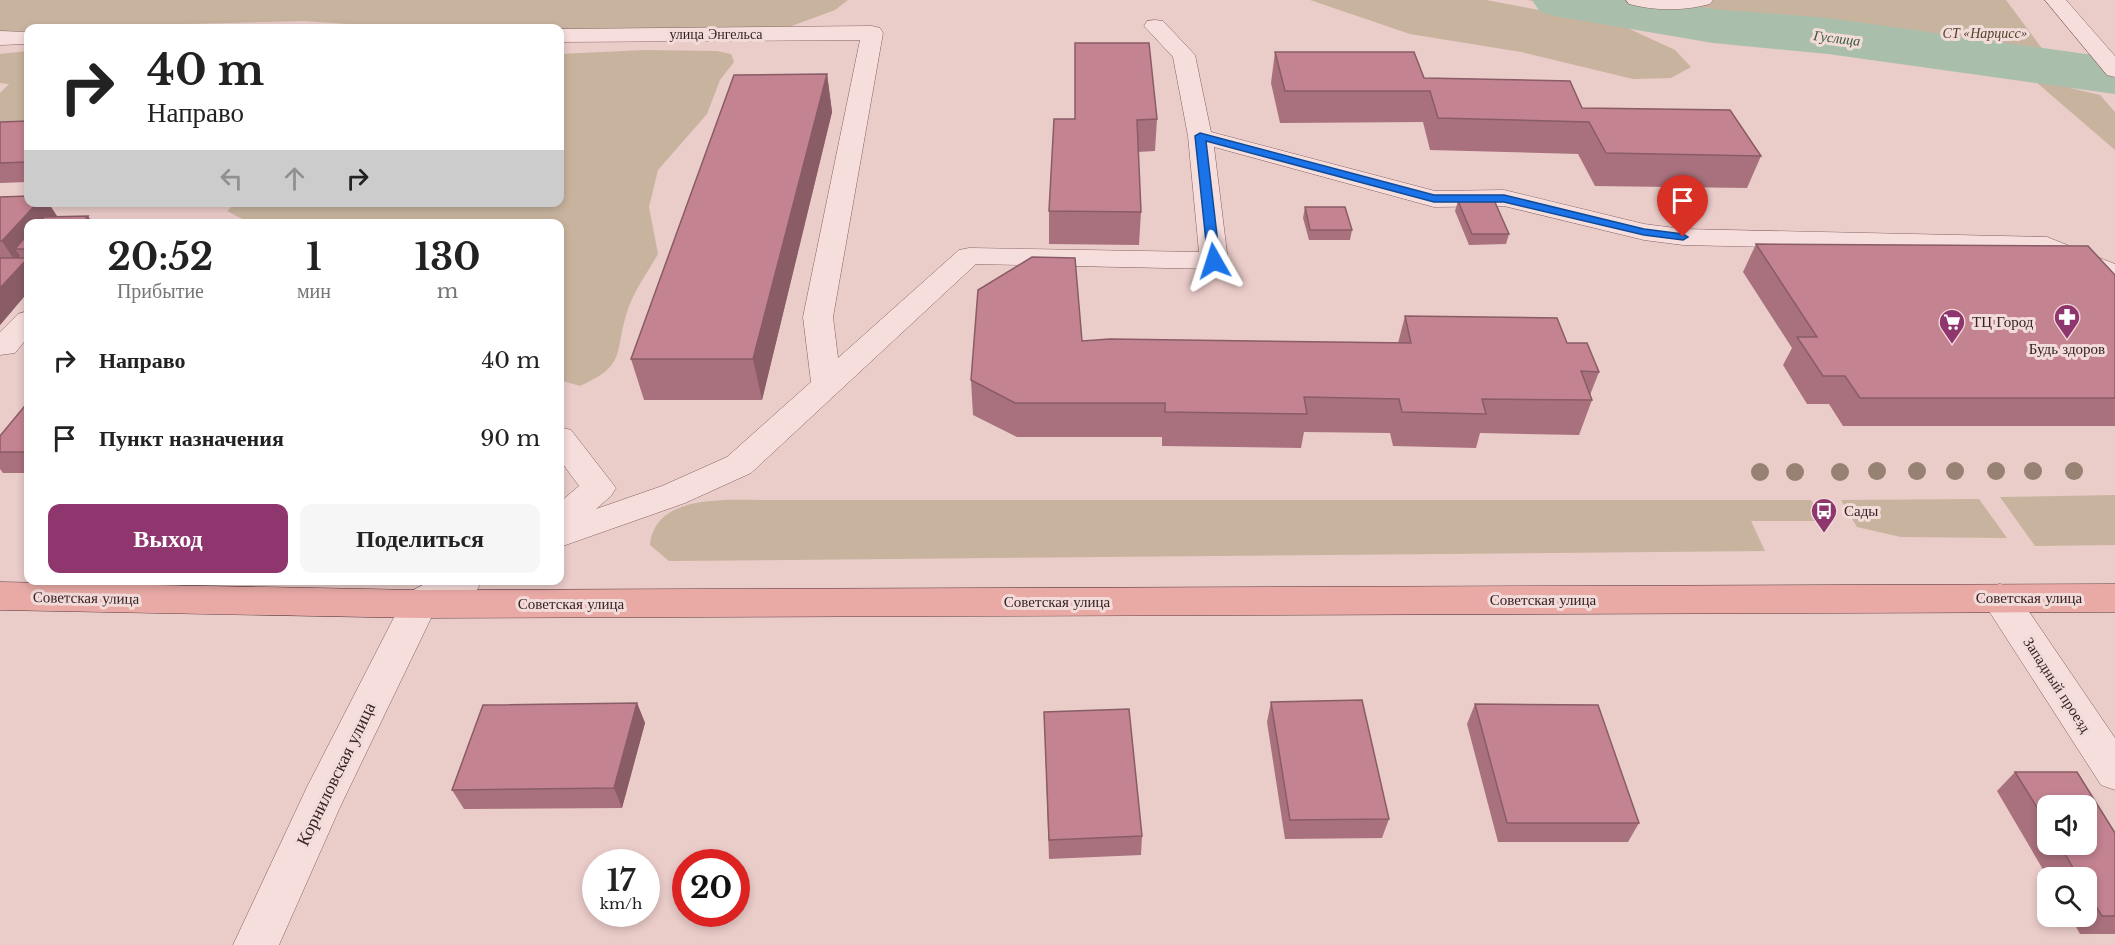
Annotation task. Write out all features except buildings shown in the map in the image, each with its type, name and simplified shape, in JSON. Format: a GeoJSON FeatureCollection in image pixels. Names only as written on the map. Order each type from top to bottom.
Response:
{"type":"FeatureCollection","features":[{"type":"Feature","properties":{"kind":"main road","name":"Советская улица"},"geometry":{"type":"LineString","coordinates":[[0,596],[419,604],[2115,598]]}},
{"type":"Feature","properties":{"kind":"street"},"geometry":{"type":"LineString","coordinates":[[1636,0],[1663,3],[1703,0]]}},
{"type":"Feature","properties":{"kind":"street"},"geometry":{"type":"LineString","coordinates":[[2055,0],[2101,44],[2115,70]]}},
{"type":"Feature","properties":{"kind":"street"},"geometry":{"type":"LineString","coordinates":[[564,533],[693,487],[739,465],[969,256],[1214,261],[1200,136],[1184,56],[1155,26]]}},
{"type":"Feature","properties":{"kind":"street","name":"улица Энгельса"},"geometry":{"type":"LineString","coordinates":[[564,35],[872,33],[818,317],[828,385]]}},
{"type":"Feature","properties":{"kind":"street"},"geometry":{"type":"LineString","coordinates":[[0,38],[24,38]]}},
{"type":"Feature","properties":{"kind":"street"},"geometry":{"type":"LineString","coordinates":[[1200,136],[1434,199],[1504,198],[1644,232],[1683,237],[1960,242],[2048,246],[2115,274]]}},
{"type":"Feature","properties":{"kind":"street"},"geometry":{"type":"LineString","coordinates":[[0,346],[4,346],[24,324]]}},
{"type":"Feature","properties":{"kind":"street"},"geometry":{"type":"LineString","coordinates":[[564,443],[599,488],[564,518]]}},
{"type":"Feature","properties":{"kind":"street"},"geometry":{"type":"LineString","coordinates":[[419,604],[455,585]]}},
{"type":"Feature","properties":{"kind":"street","name":"Западный проезд"},"geometry":{"type":"LineString","coordinates":[[2000,598],[2115,772]]}},
{"type":"Feature","properties":{"kind":"street","name":"Корниловская улица"},"geometry":{"type":"LineString","coordinates":[[256,945],[322,800],[419,604]]}},
{"type":"Feature","properties":{"kind":"green space"},"geometry":{"type":"Polygon","coordinates":[[[0,0],[848,0],[835,10],[778,31],[564,39],[564,24],[348,24],[304,21],[24,24],[24,31],[0,32],[0,0]]]}},
{"type":"Feature","properties":{"kind":"green space"},"geometry":{"type":"Polygon","coordinates":[[[1310,0],[1486,0],[1623,26],[1675,50],[1691,67],[1671,78],[1633,79],[1521,52],[1410,34],[1310,0]]]}},
{"type":"Feature","properties":{"kind":"green space","name":"СТ «Нарцисс»"},"geometry":{"type":"Polygon","coordinates":[[[1528,0],[2006,0],[2063,77],[1753,39],[1693,38],[1528,0]]]}},
{"type":"Feature","properties":{"kind":"green space"},"geometry":{"type":"Polygon","coordinates":[[[644,50],[717,51],[731,54],[734,62],[720,80],[707,114],[658,170],[649,207],[658,254],[630,305],[619,348],[612,364],[595,379],[580,386],[564,381],[564,219],[242,219],[227,211],[231,207],[564,207],[564,54],[644,50]]]}},
{"type":"Feature","properties":{"kind":"green space"},"geometry":{"type":"Polygon","coordinates":[[[24,51],[24,125],[0,132],[0,93],[9,84],[0,83],[0,54],[24,51]]]}},
{"type":"Feature","properties":{"kind":"green space"},"geometry":{"type":"Polygon","coordinates":[[[2029,76],[2061,80],[2070,88],[2100,95],[2115,112],[2115,150],[2029,76]]]}},
{"type":"Feature","properties":{"kind":"green space"},"geometry":{"type":"Polygon","coordinates":[[[2115,495],[2115,545],[2035,546],[2000,497],[2115,495]]]}},
{"type":"Feature","properties":{"kind":"green space"},"geometry":{"type":"Polygon","coordinates":[[[1979,499],[2007,538],[1901,537],[1857,527],[1841,500],[1979,499]]]}},
{"type":"Feature","properties":{"kind":"green space"},"geometry":{"type":"Polygon","coordinates":[[[718,500],[1811,500],[1824,521],[1751,521],[1765,551],[669,561],[650,545],[655,528],[666,515],[681,507],[718,500]]]}},
{"type":"Feature","properties":{"kind":"waterway","name":"Гуслица"},"geometry":{"type":"LineString","coordinates":[[1560,0],[1713,26],[1828,36],[2115,76]]}},
{"type":"Feature","properties":{"kind":"place","name":"Будь здоров"},"geometry":{"type":"Point","coordinates":[2067,340]}},
{"type":"Feature","properties":{"kind":"place","name":"ТЦ Город"},"geometry":{"type":"Point","coordinates":[1952,345]}},
{"type":"Feature","properties":{"kind":"place","name":"Сады"},"geometry":{"type":"Point","coordinates":[1824,534]}},
{"type":"Feature","properties":{"kind":"route"},"geometry":{"type":"LineString","coordinates":[[1214,261],[1200,136],[1434,199],[1504,198],[1644,232],[1683,237]]}}]}
